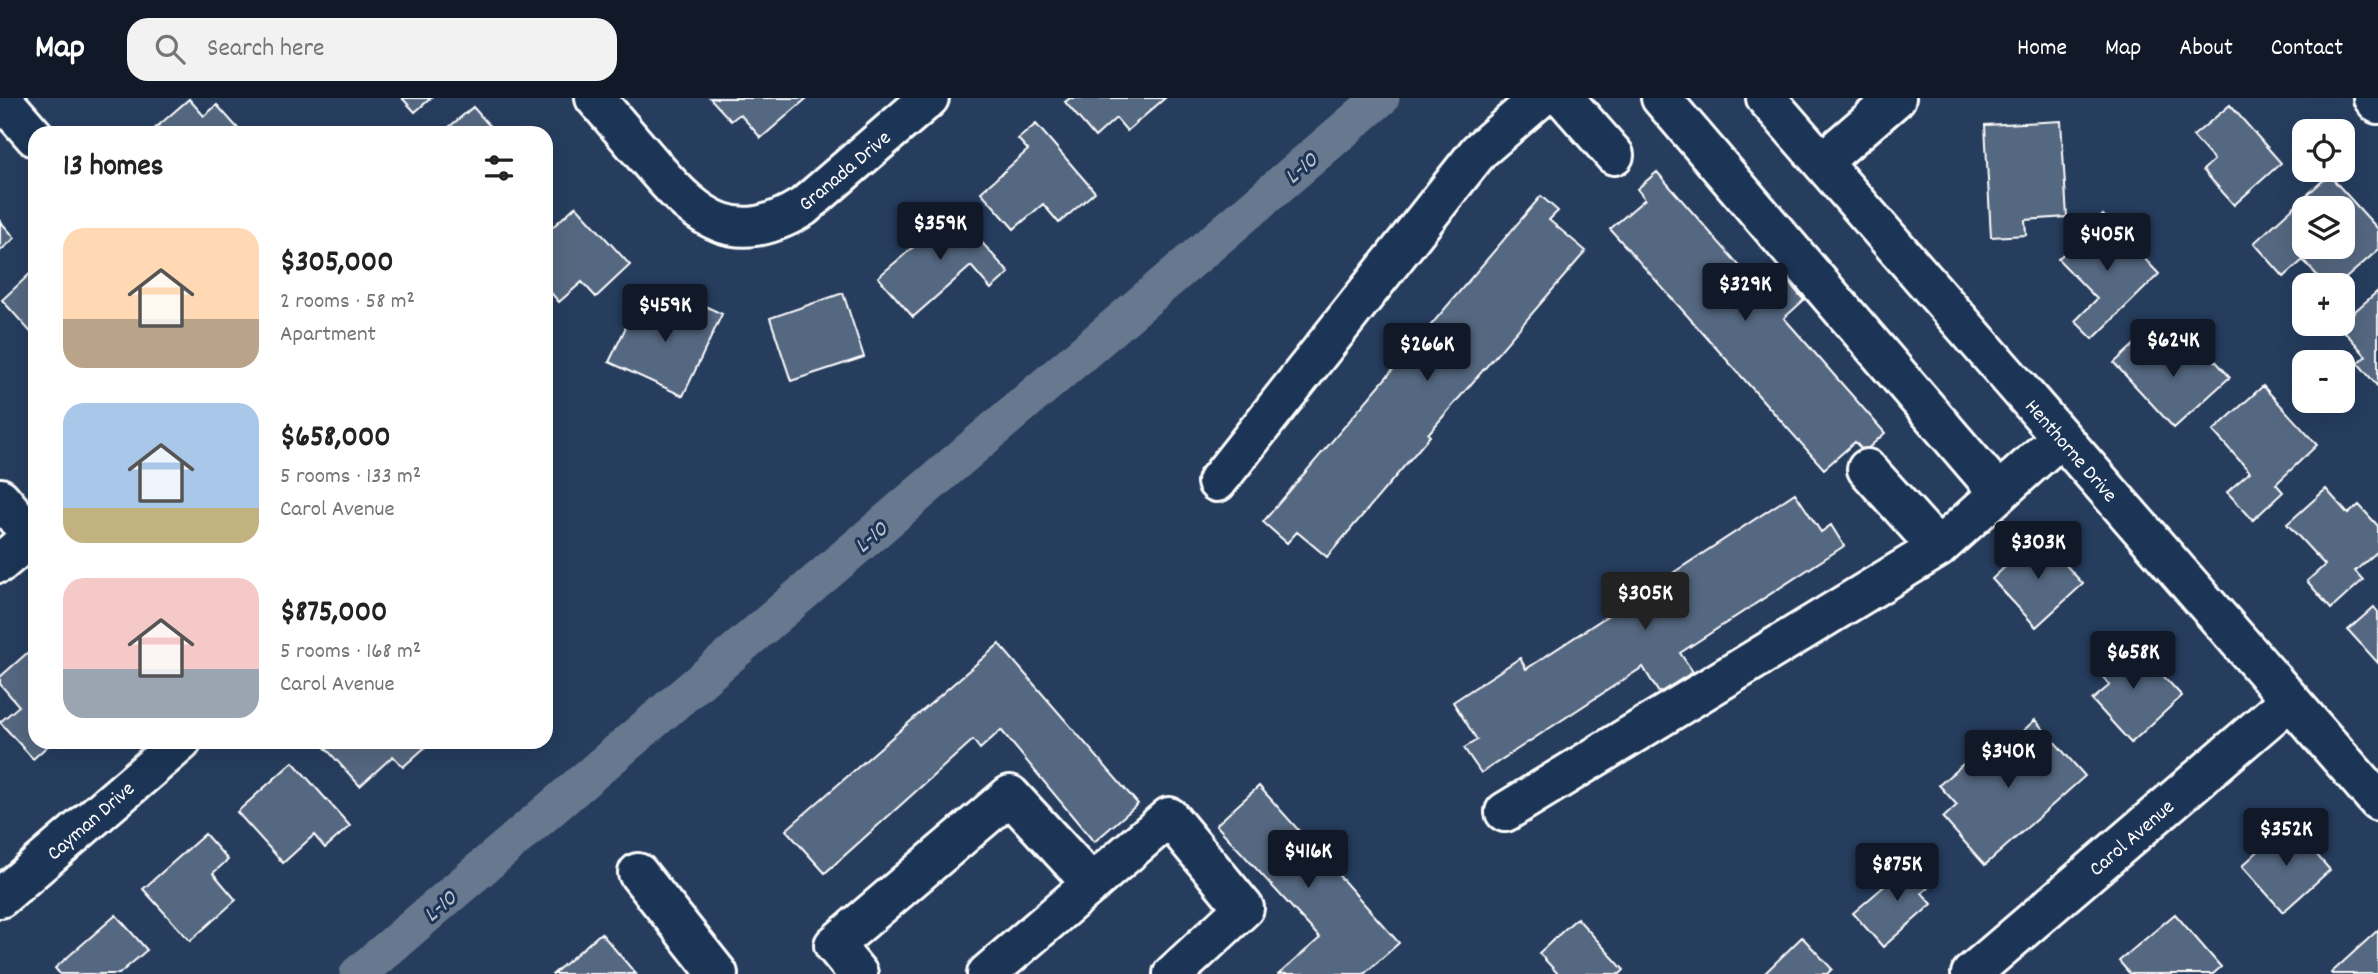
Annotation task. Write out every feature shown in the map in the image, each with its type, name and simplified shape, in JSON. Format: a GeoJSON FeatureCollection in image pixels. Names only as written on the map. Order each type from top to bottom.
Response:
{"type":"FeatureCollection","features":[{"type":"Feature","properties":{"kind":"street"},"geometry":{"type":"LineString","coordinates":[[1,98],[28,129]]}},
{"type":"Feature","properties":{"kind":"street","name":"Granada Drive"},"geometry":{"type":"LineString","coordinates":[[595,98],[685,203],[706,218],[731,227],[758,227],[783,219],[803,207],[929,98]]}},
{"type":"Feature","properties":{"kind":"street"},"geometry":{"type":"LineString","coordinates":[[1217,482],[1479,151],[1540,98]]}},
{"type":"Feature","properties":{"kind":"street"},"geometry":{"type":"LineString","coordinates":[[1564,98],[1614,155]]}},
{"type":"Feature","properties":{"kind":"street"},"geometry":{"type":"LineString","coordinates":[[1661,98],[1999,493]]}},
{"type":"Feature","properties":{"kind":"street","name":"Henthorne Drive"},"geometry":{"type":"LineString","coordinates":[[1766,98],[2378,801]]}},
{"type":"Feature","properties":{"kind":"street"},"geometry":{"type":"LineString","coordinates":[[1822,162],[1896,98]]}},
{"type":"Feature","properties":{"kind":"street"},"geometry":{"type":"LineString","coordinates":[[2372,98],[2378,104]]}},
{"type":"Feature","properties":{"kind":"street"},"geometry":{"type":"LineString","coordinates":[[1506,812],[1938,548],[2061,437]]}},
{"type":"Feature","properties":{"kind":"street"},"geometry":{"type":"LineString","coordinates":[[1867,469],[1938,548]]}},
{"type":"Feature","properties":{"kind":"street"},"geometry":{"type":"LineString","coordinates":[[0,498],[28,531]]}},
{"type":"Feature","properties":{"kind":"street"},"geometry":{"type":"LineString","coordinates":[[0,563],[28,539]]}},
{"type":"Feature","properties":{"kind":"street","name":"Carol Avenue"},"geometry":{"type":"LineString","coordinates":[[1971,974],[2290,700]]}},
{"type":"Feature","properties":{"kind":"street","name":"Cayman Drive"},"geometry":{"type":"LineString","coordinates":[[0,898],[173,749]]}},
{"type":"Feature","properties":{"kind":"street"},"geometry":{"type":"LineString","coordinates":[[859,974],[834,945],[1010,795],[1092,884]]}},
{"type":"Feature","properties":{"kind":"street"},"geometry":{"type":"LineString","coordinates":[[1011,967],[1092,884],[1169,817],[1244,908],[1173,974]]}},
{"type":"Feature","properties":{"kind":"street"},"geometry":{"type":"LineString","coordinates":[[638,873],[718,974]]}},
{"type":"Feature","properties":{"kind":"building"},"geometry":{"type":"Polygon","coordinates":[[[402,98],[431,98],[415,112],[402,98]]]}},
{"type":"Feature","properties":{"kind":"building"},"geometry":{"type":"Polygon","coordinates":[[[710,98],[807,98],[761,138],[740,114],[731,121],[710,98]]]}},
{"type":"Feature","properties":{"kind":"building"},"geometry":{"type":"Polygon","coordinates":[[[1070,98],[1165,98],[1127,131],[1116,118],[1095,137],[1065,102],[1070,98]]]}},
{"type":"Feature","properties":{"kind":"building"},"geometry":{"type":"Polygon","coordinates":[[[189,99],[204,116],[217,105],[236,126],[158,126],[189,99]]]}},
{"type":"Feature","properties":{"kind":"building"},"geometry":{"type":"Polygon","coordinates":[[[2230,105],[2281,163],[2234,205],[2203,170],[2214,160],[2193,136],[2230,105]]]}},
{"type":"Feature","properties":{"kind":"building"},"geometry":{"type":"Polygon","coordinates":[[[473,107],[490,126],[450,126],[473,107]]]}},
{"type":"Feature","properties":{"kind":"building"},"geometry":{"type":"Polygon","coordinates":[[[2061,121],[2067,217],[2025,220],[2026,235],[1991,237],[1985,125],[2061,121]]]}},
{"type":"Feature","properties":{"kind":"building"},"geometry":{"type":"Polygon","coordinates":[[[1036,124],[1095,192],[1059,223],[1043,204],[1014,229],[981,192],[1028,150],[1018,139],[1036,124]]]}},
{"type":"Feature","properties":{"kind":"building"},"geometry":{"type":"Polygon","coordinates":[[[1657,172],[1759,288],[1778,270],[1804,300],[1784,318],[1885,433],[1864,452],[1855,442],[1824,469],[1610,229],[1645,199],[1637,189],[1657,172]]]}},
{"type":"Feature","properties":{"kind":"building"},"geometry":{"type":"Polygon","coordinates":[[[2321,182],[2335,182],[2348,196],[2306,196],[2321,182]]]}},
{"type":"Feature","properties":{"kind":"building"},"geometry":{"type":"Polygon","coordinates":[[[1541,196],[1558,211],[1549,220],[1586,251],[1428,434],[1430,436],[1327,557],[1297,532],[1287,543],[1263,522],[1541,196]]]}},
{"type":"Feature","properties":{"kind":"building"},"geometry":{"type":"Polygon","coordinates":[[[946,202],[1009,273],[991,289],[971,266],[913,317],[878,277],[930,233],[921,224],[946,202]]]}},
{"type":"Feature","properties":{"kind":"building"},"geometry":{"type":"Polygon","coordinates":[[[2355,204],[2378,229],[2378,250],[2352,273],[2315,273],[2303,260],[2284,277],[2254,243],[2292,209],[2292,259],[2355,259],[2355,204]]]}},
{"type":"Feature","properties":{"kind":"building"},"geometry":{"type":"Polygon","coordinates":[[[576,206],[630,265],[596,297],[582,282],[559,302],[553,295],[553,227],[576,206]]]}},
{"type":"Feature","properties":{"kind":"building"},"geometry":{"type":"Polygon","coordinates":[[[2103,215],[2159,274],[2093,339],[2075,321],[2097,299],[2058,259],[2103,215]]]}},
{"type":"Feature","properties":{"kind":"building"},"geometry":{"type":"Polygon","coordinates":[[[0,221],[15,238],[0,251],[0,221]]]}},
{"type":"Feature","properties":{"kind":"building"},"geometry":{"type":"Polygon","coordinates":[[[28,276],[28,329],[2,300],[28,276]]]}},
{"type":"Feature","properties":{"kind":"building"},"geometry":{"type":"Polygon","coordinates":[[[2378,291],[2378,387],[2358,363],[2366,356],[2349,336],[2355,336],[2355,311],[2378,291]]]}},
{"type":"Feature","properties":{"kind":"building"},"geometry":{"type":"Polygon","coordinates":[[[843,293],[864,357],[791,381],[770,318],[843,293]]]}},
{"type":"Feature","properties":{"kind":"building"},"geometry":{"type":"Polygon","coordinates":[[[641,296],[691,320],[699,303],[722,314],[683,396],[609,362],[641,296]]]}},
{"type":"Feature","properties":{"kind":"building"},"geometry":{"type":"Polygon","coordinates":[[[2139,340],[2155,358],[2167,347],[2180,361],[2200,344],[2230,377],[2174,428],[2114,363],[2139,340]]]}},
{"type":"Feature","properties":{"kind":"building"},"geometry":{"type":"Polygon","coordinates":[[[2263,386],[2317,445],[2276,484],[2283,492],[2253,520],[2227,492],[2250,472],[2213,431],[2263,386]]]}},
{"type":"Feature","properties":{"kind":"building"},"geometry":{"type":"Polygon","coordinates":[[[2326,489],[2348,514],[2359,505],[2378,526],[2378,551],[2355,571],[2363,580],[2331,609],[2307,581],[2325,565],[2287,524],[2326,489]]]}},
{"type":"Feature","properties":{"kind":"building"},"geometry":{"type":"Polygon","coordinates":[[[1795,493],[1821,532],[1831,525],[1844,546],[1680,653],[1693,672],[1659,693],[1643,667],[1481,773],[1464,748],[1477,740],[1453,702],[1520,658],[1526,669],[1795,493]]]}},
{"type":"Feature","properties":{"kind":"building"},"geometry":{"type":"Polygon","coordinates":[[[2039,535],[2083,584],[2036,627],[1992,579],[2039,535]]]}},
{"type":"Feature","properties":{"kind":"building"},"geometry":{"type":"Polygon","coordinates":[[[2374,607],[2378,612],[2378,663],[2348,630],[2374,607]]]}},
{"type":"Feature","properties":{"kind":"building"},"geometry":{"type":"Polygon","coordinates":[[[2127,637],[2182,696],[2131,743],[2092,700],[2110,685],[2094,667],[2127,637]]]}},
{"type":"Feature","properties":{"kind":"building"},"geometry":{"type":"Polygon","coordinates":[[[999,644],[1138,804],[1094,842],[1001,730],[980,749],[973,740],[825,873],[786,830],[999,644]]]}},
{"type":"Feature","properties":{"kind":"building"},"geometry":{"type":"Polygon","coordinates":[[[28,652],[28,749],[44,749],[33,759],[0,722],[19,706],[0,684],[0,677],[28,652]]]}},
{"type":"Feature","properties":{"kind":"building"},"geometry":{"type":"Polygon","coordinates":[[[2035,720],[2085,776],[1985,865],[1943,818],[1957,805],[1939,785],[1992,739],[2002,750],[2035,720]]]}},
{"type":"Feature","properties":{"kind":"building"},"geometry":{"type":"Polygon","coordinates":[[[326,749],[423,749],[403,767],[393,756],[360,786],[326,749]]]}},
{"type":"Feature","properties":{"kind":"building"},"geometry":{"type":"Polygon","coordinates":[[[293,762],[350,826],[325,848],[314,835],[283,863],[237,812],[293,762]]]}},
{"type":"Feature","properties":{"kind":"building"},"geometry":{"type":"Polygon","coordinates":[[[1259,786],[1399,943],[1364,974],[1279,974],[1320,938],[1216,825],[1259,786]]]}},
{"type":"Feature","properties":{"kind":"building"},"geometry":{"type":"Polygon","coordinates":[[[2289,823],[2330,870],[2283,912],[2242,866],[2289,823]]]}},
{"type":"Feature","properties":{"kind":"building"},"geometry":{"type":"Polygon","coordinates":[[[205,834],[228,860],[213,873],[236,900],[190,941],[143,889],[205,834]]]}},
{"type":"Feature","properties":{"kind":"building"},"geometry":{"type":"Polygon","coordinates":[[[1917,858],[1936,880],[1922,893],[1932,904],[1883,947],[1853,913],[1917,858]]]}},
{"type":"Feature","properties":{"kind":"building"},"geometry":{"type":"Polygon","coordinates":[[[2175,914],[2221,967],[2213,974],[2130,974],[2119,961],[2175,914]]]}},
{"type":"Feature","properties":{"kind":"building"},"geometry":{"type":"Polygon","coordinates":[[[116,915],[147,950],[119,974],[60,974],[55,968],[116,915]]]}},
{"type":"Feature","properties":{"kind":"building"},"geometry":{"type":"Polygon","coordinates":[[[1577,918],[1624,970],[1620,974],[1558,974],[1539,953],[1577,918]]]}},
{"type":"Feature","properties":{"kind":"building"},"geometry":{"type":"Polygon","coordinates":[[[2378,930],[2378,974],[2331,973],[2378,930]]]}},
{"type":"Feature","properties":{"kind":"building"},"geometry":{"type":"Polygon","coordinates":[[[601,933],[636,974],[553,974],[601,933]]]}},
{"type":"Feature","properties":{"kind":"building"},"geometry":{"type":"Polygon","coordinates":[[[1802,937],[1832,969],[1827,974],[1764,974],[1802,937]]]}},
{"type":"Feature","properties":{"kind":"waterway","name":"L-10"},"geometry":{"type":"LineString","coordinates":[[358,974],[1381,98]]}}]}
